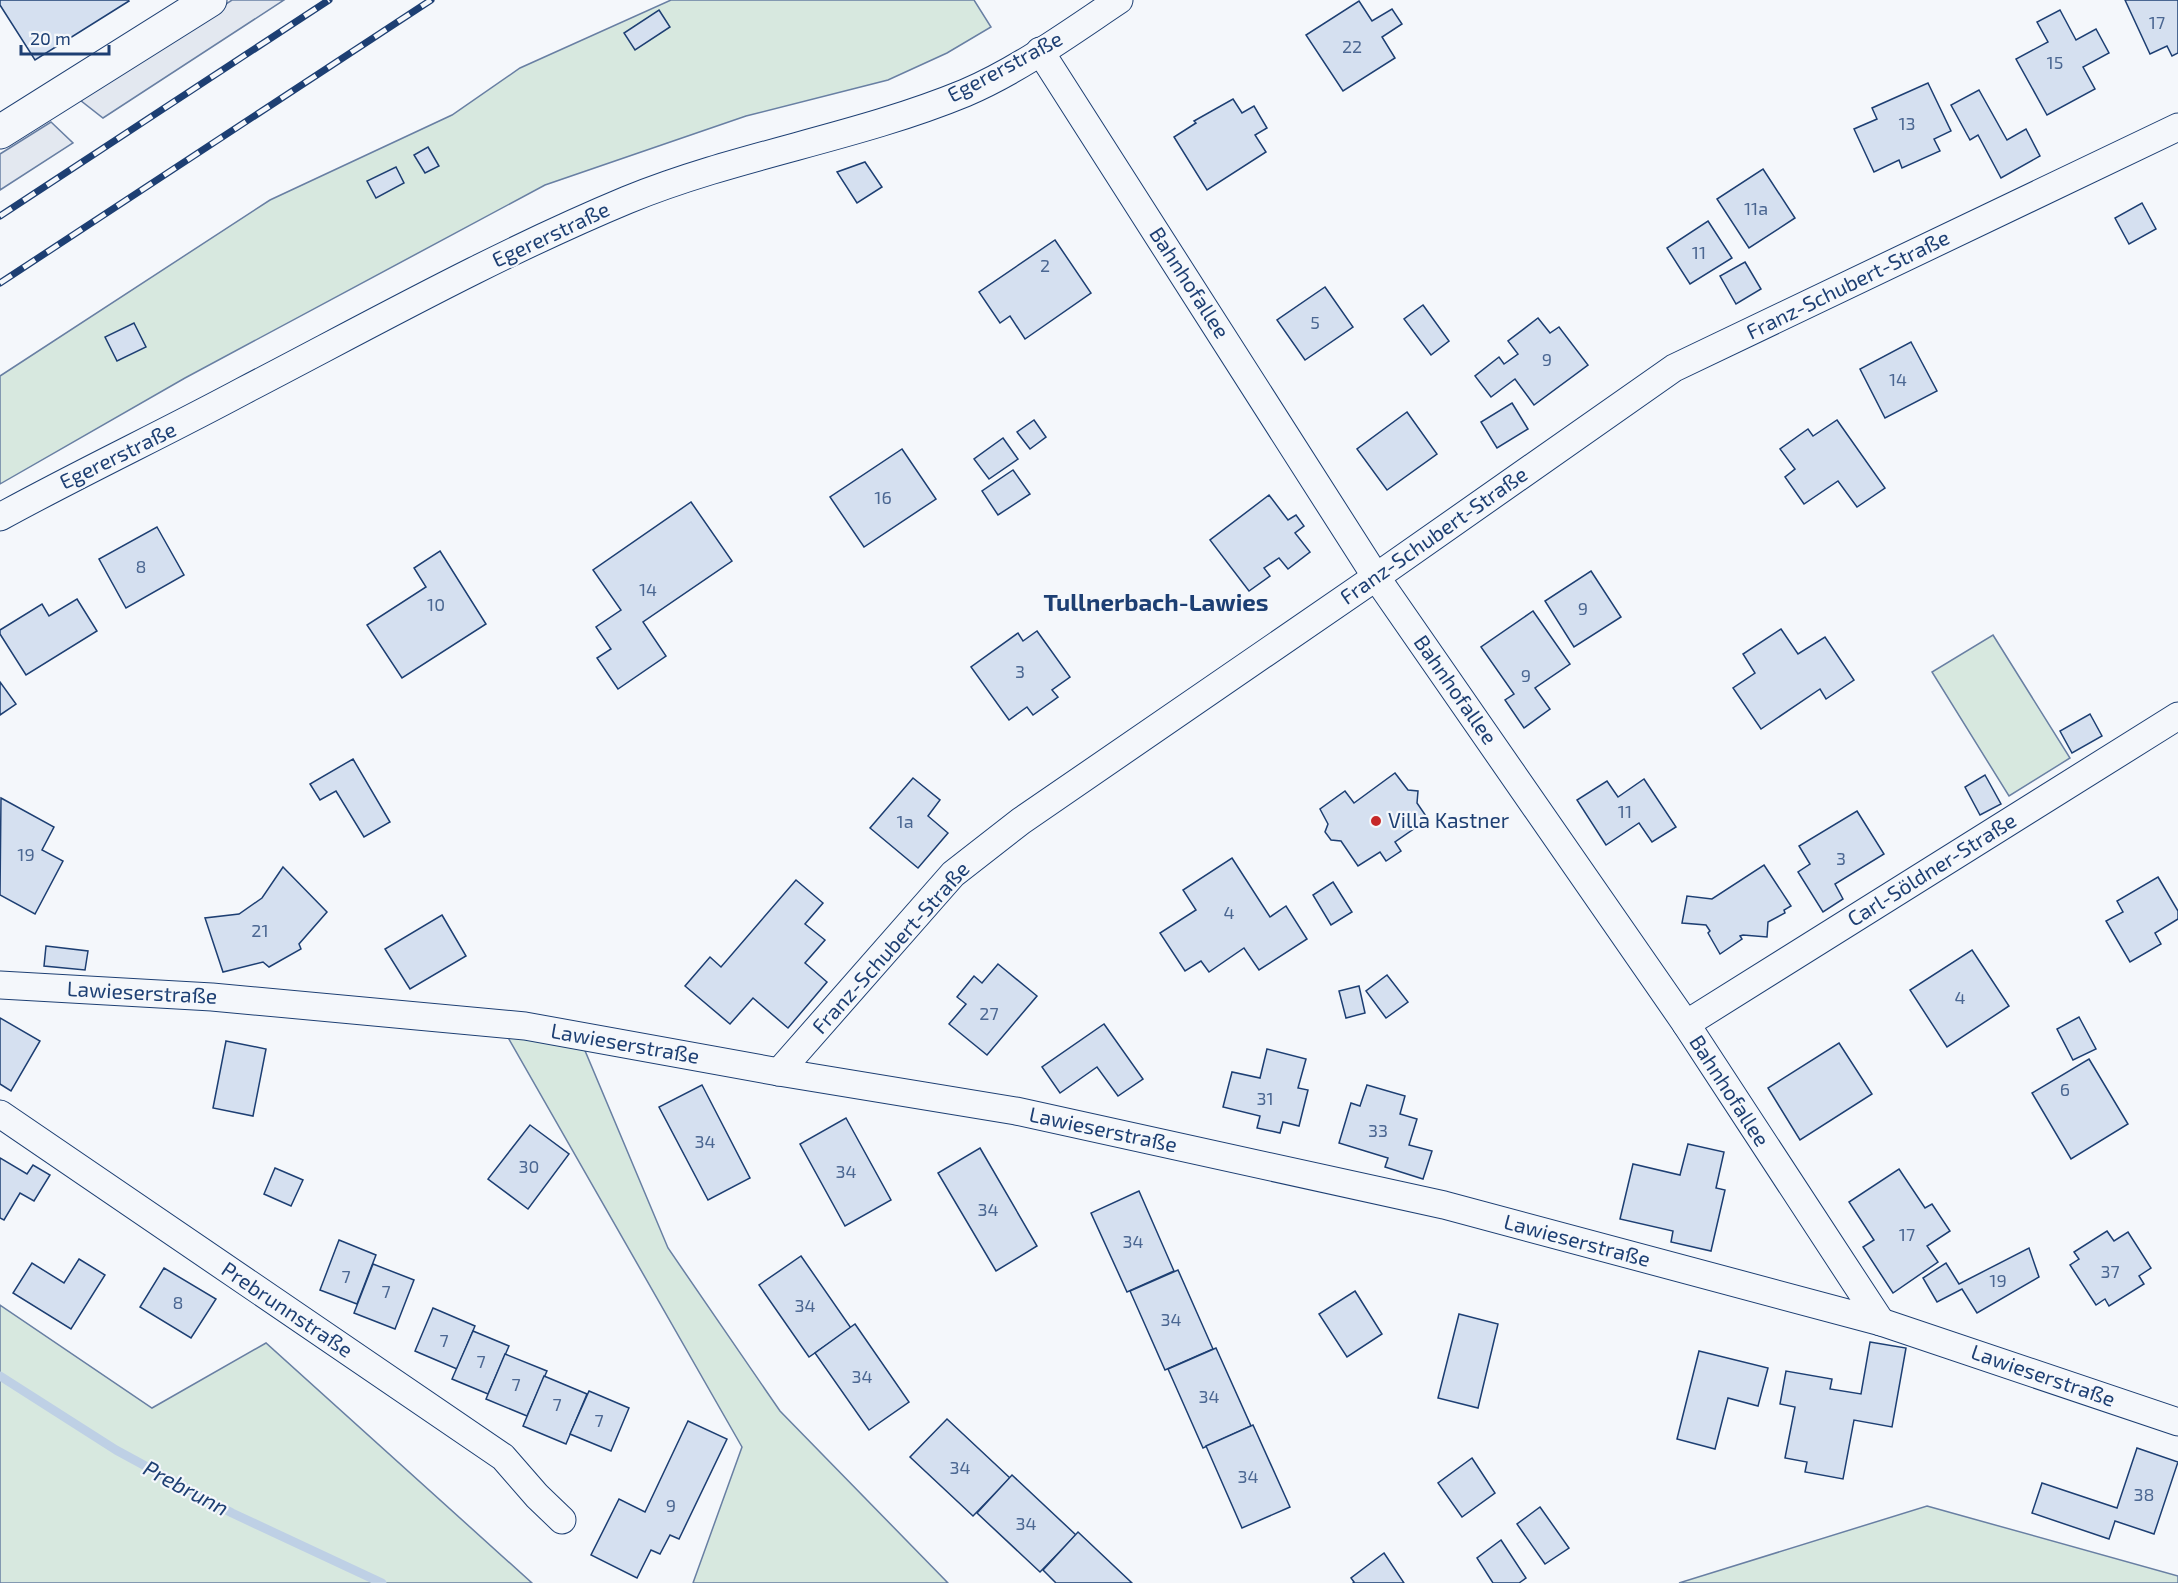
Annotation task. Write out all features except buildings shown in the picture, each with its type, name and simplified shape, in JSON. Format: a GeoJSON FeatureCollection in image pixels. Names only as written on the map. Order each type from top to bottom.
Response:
{"type":"FeatureCollection","features":[{"type":"Feature","properties":{"kind":"street"},"geometry":{"type":"LineString","coordinates":[[0,132],[210,0]]}},
{"type":"Feature","properties":{"kind":"street","name":"Egererstraße"},"geometry":{"type":"LineString","coordinates":[[0,517],[65,481],[165,433],[448,283],[564,227],[632,198],[706,172],[902,116],[967,92],[1026,61],[1119,0]]}},
{"type":"Feature","properties":{"kind":"street","name":"Bahnhofallee"},"geometry":{"type":"LineString","coordinates":[[1040,51],[1376,577],[1686,1024],[1881,1322]]}},
{"type":"Feature","properties":{"kind":"street","name":"Franz-Schubert-Straße"},"geometry":{"type":"LineString","coordinates":[[779,1072],[953,874],[1021,821],[1376,577],[1674,368],[2178,127]]}},
{"type":"Feature","properties":{"kind":"street","name":"Carl-Söldner-Straße"},"geometry":{"type":"LineString","coordinates":[[1686,1024],[2178,716]]}},
{"type":"Feature","properties":{"kind":"street","name":"Lawieserstraße"},"geometry":{"type":"LineString","coordinates":[[0,985],[212,997],[525,1026],[779,1072],[1016,1111],[1444,1205],[1881,1322],[2178,1422]]}},
{"type":"Feature","properties":{"kind":"street","name":"Prebrunnstraße"},"geometry":{"type":"LineString","coordinates":[[0,1114],[503,1457],[537,1496],[562,1520]]}},
{"type":"Feature","properties":{"kind":"shaded area"},"geometry":{"type":"Polygon","coordinates":[[[232,0],[284,0],[103,118],[80,100],[232,0]]]}},
{"type":"Feature","properties":{"kind":"shaded area"},"geometry":{"type":"Polygon","coordinates":[[[671,0],[974,0],[991,27],[947,53],[888,80],[746,116],[545,185],[185,378],[0,484],[0,376],[270,200],[452,115],[520,68],[671,0]]]}},
{"type":"Feature","properties":{"kind":"shaded area"},"geometry":{"type":"Polygon","coordinates":[[[51,122],[73,143],[0,190],[0,154],[51,122]]]}},
{"type":"Feature","properties":{"kind":"shaded area"},"geometry":{"type":"Polygon","coordinates":[[[1993,635],[2070,758],[2009,796],[1932,672],[1993,635]]]}},
{"type":"Feature","properties":{"kind":"shaded area"},"geometry":{"type":"Polygon","coordinates":[[[506,1034],[583,1046],[668,1248],[780,1411],[948,1583],[693,1583],[742,1447],[506,1034]]]}},
{"type":"Feature","properties":{"kind":"shaded area"},"geometry":{"type":"Polygon","coordinates":[[[0,1305],[152,1408],[266,1343],[532,1583],[0,1583],[0,1305]]]}},
{"type":"Feature","properties":{"kind":"shaded area"},"geometry":{"type":"Polygon","coordinates":[[[1927,1506],[2178,1576],[2178,1583],[1679,1583],[1927,1506]]]}},
{"type":"Feature","properties":{"kind":"waterway","name":"Prebrunn"},"geometry":{"type":"LineString","coordinates":[[0,1376],[116,1450],[232,1513],[382,1583]]}},
{"type":"Feature","properties":{"kind":"railway"},"geometry":{"type":"LineString","coordinates":[[0,216],[329,0]]}},
{"type":"Feature","properties":{"kind":"railway"},"geometry":{"type":"LineString","coordinates":[[0,283],[431,0]]}},
{"type":"Feature","properties":{"kind":"place","name":"Villa Kastner"},"geometry":{"type":"Point","coordinates":[1376,821]}},
{"type":"Feature","properties":{"kind":"district","name":"Tullnerbach-Lawies"},"geometry":{"type":"Point","coordinates":[1156,603]}}]}
